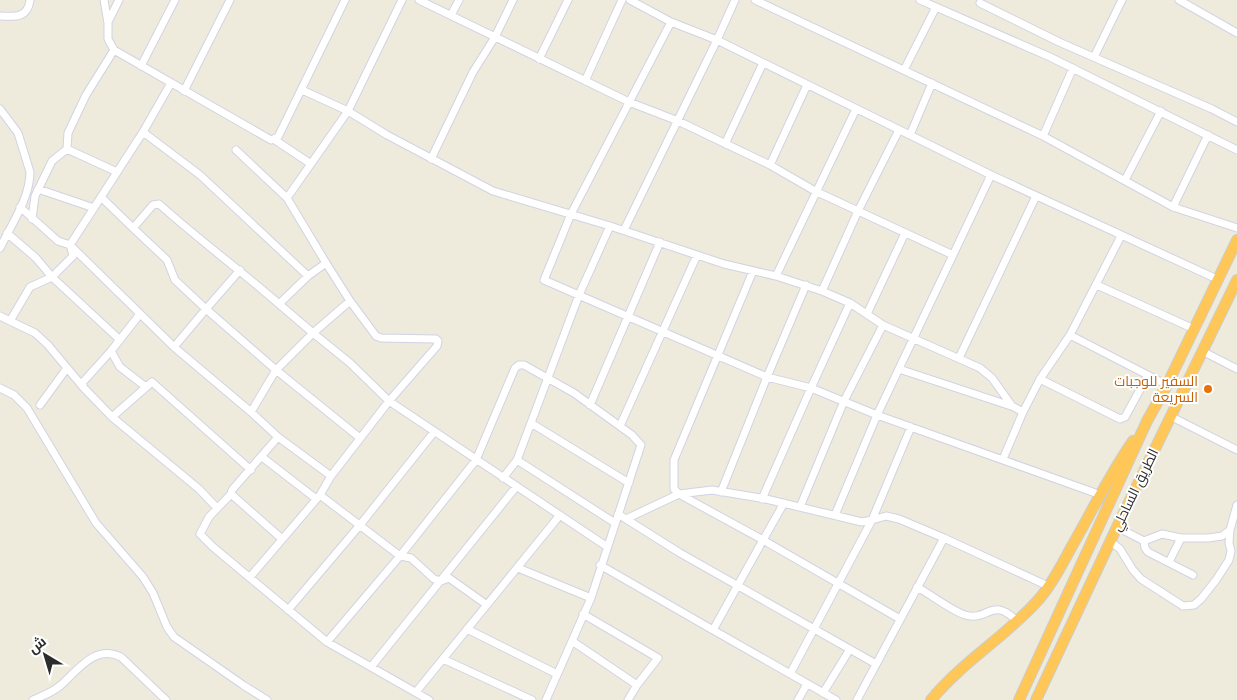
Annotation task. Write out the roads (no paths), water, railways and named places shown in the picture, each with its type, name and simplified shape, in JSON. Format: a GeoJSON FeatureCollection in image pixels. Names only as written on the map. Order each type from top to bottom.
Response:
{"type":"FeatureCollection","features":[{"type":"Feature","properties":{"kind":"highway"},"geometry":{"type":"LineString","coordinates":[[932,700],[956,673],[1018,622],[1041,597],[1126,451],[1147,421],[1167,385],[1237,240]]}},
{"type":"Feature","properties":{"kind":"highway","name":"الطريق الساحلي"},"geometry":{"type":"LineString","coordinates":[[1036,700],[1110,541],[1237,280]]}},
{"type":"Feature","properties":{"kind":"highway","name":"الطريق الساحلي"},"geometry":{"type":"LineString","coordinates":[[1019,700],[1147,421]]}},
{"type":"Feature","properties":{"kind":"street"},"geometry":{"type":"LineString","coordinates":[[0,16],[20,16],[27,11],[30,0]]}},
{"type":"Feature","properties":{"kind":"street"},"geometry":{"type":"LineString","coordinates":[[104,0],[108,23],[108,39],[114,50],[274,140],[311,164]]}},
{"type":"Feature","properties":{"kind":"street"},"geometry":{"type":"LineString","coordinates":[[108,23],[119,0]]}},
{"type":"Feature","properties":{"kind":"street"},"geometry":{"type":"LineString","coordinates":[[141,66],[175,0]]}},
{"type":"Feature","properties":{"kind":"street"},"geometry":{"type":"LineString","coordinates":[[184,91],[230,0]]}},
{"type":"Feature","properties":{"kind":"street"},"geometry":{"type":"LineString","coordinates":[[274,140],[278,137],[302,90],[345,0]]}},
{"type":"Feature","properties":{"kind":"street"},"geometry":{"type":"LineString","coordinates":[[287,198],[348,111],[402,0]]}},
{"type":"Feature","properties":{"kind":"street"},"geometry":{"type":"LineString","coordinates":[[419,0],[629,102],[678,121],[770,166],[815,191],[953,255]]}},
{"type":"Feature","properties":{"kind":"street"},"geometry":{"type":"LineString","coordinates":[[451,16],[459,0]]}},
{"type":"Feature","properties":{"kind":"street"},"geometry":{"type":"LineString","coordinates":[[431,159],[473,72],[495,37],[513,0]]}},
{"type":"Feature","properties":{"kind":"street"},"geometry":{"type":"LineString","coordinates":[[539,59],[568,0]]}},
{"type":"Feature","properties":{"kind":"street"},"geometry":{"type":"LineString","coordinates":[[585,81],[622,0]]}},
{"type":"Feature","properties":{"kind":"street"},"geometry":{"type":"LineString","coordinates":[[630,0],[671,22],[717,40],[1036,196],[1218,280]]}},
{"type":"Feature","properties":{"kind":"street"},"geometry":{"type":"LineString","coordinates":[[624,230],[735,0]]}},
{"type":"Feature","properties":{"kind":"street"},"geometry":{"type":"LineString","coordinates":[[755,0],[1043,136],[1172,206],[1237,228]]}},
{"type":"Feature","properties":{"kind":"street"},"geometry":{"type":"LineString","coordinates":[[920,0],[1073,68],[1237,150]]}},
{"type":"Feature","properties":{"kind":"street"},"geometry":{"type":"LineString","coordinates":[[1094,57],[1122,0]]}},
{"type":"Feature","properties":{"kind":"street"},"geometry":{"type":"LineString","coordinates":[[1179,0],[1237,33]]}},
{"type":"Feature","properties":{"kind":"street"},"geometry":{"type":"LineString","coordinates":[[980,3],[1059,42],[1212,109],[1237,122]]}},
{"type":"Feature","properties":{"kind":"street"},"geometry":{"type":"LineString","coordinates":[[904,70],[936,7]]}},
{"type":"Feature","properties":{"kind":"street"},"geometry":{"type":"LineString","coordinates":[[671,22],[571,214],[544,280],[767,377],[811,388],[877,415],[1101,495]]}},
{"type":"Feature","properties":{"kind":"street"},"geometry":{"type":"LineString","coordinates":[[32,219],[35,196],[38,189],[52,162],[67,149],[68,133],[86,95],[114,50]]}},
{"type":"Feature","properties":{"kind":"street"},"geometry":{"type":"LineString","coordinates":[[725,144],[763,63]]}},
{"type":"Feature","properties":{"kind":"street"},"geometry":{"type":"LineString","coordinates":[[1043,136],[1073,68]]}},
{"type":"Feature","properties":{"kind":"street"},"geometry":{"type":"LineString","coordinates":[[10,322],[30,286],[52,277],[73,256],[70,245],[143,132],[171,83]]}},
{"type":"Feature","properties":{"kind":"street"},"geometry":{"type":"LineString","coordinates":[[910,135],[932,83]]}},
{"type":"Feature","properties":{"kind":"street"},"geometry":{"type":"LineString","coordinates":[[770,166],[807,85]]}},
{"type":"Feature","properties":{"kind":"street"},"geometry":{"type":"LineString","coordinates":[[302,90],[348,111],[387,135],[493,191],[624,230],[724,264],[776,276],[822,290],[850,303],[883,325],[980,368],[992,378],[1012,406]]}},
{"type":"Feature","properties":{"kind":"street"},"geometry":{"type":"LineString","coordinates":[[776,276],[856,108]]}},
{"type":"Feature","properties":{"kind":"street"},"geometry":{"type":"LineString","coordinates":[[0,109],[18,133],[30,172],[30,179],[20,207],[0,248]]}},
{"type":"Feature","properties":{"kind":"street"},"geometry":{"type":"LineString","coordinates":[[1125,180],[1161,111]]}},
{"type":"Feature","properties":{"kind":"street"},"geometry":{"type":"LineString","coordinates":[[822,290],[858,211],[899,130]]}},
{"type":"Feature","properties":{"kind":"street"},"geometry":{"type":"LineString","coordinates":[[143,132],[200,175],[308,276]]}},
{"type":"Feature","properties":{"kind":"street"},"geometry":{"type":"LineString","coordinates":[[1172,206],[1208,135]]}},
{"type":"Feature","properties":{"kind":"street"},"geometry":{"type":"LineString","coordinates":[[67,149],[117,172]]}},
{"type":"Feature","properties":{"kind":"street"},"geometry":{"type":"LineString","coordinates":[[236,150],[287,198],[350,301],[376,336],[381,338],[436,339],[438,341],[437,346],[389,401],[317,497],[250,578]]}},
{"type":"Feature","properties":{"kind":"street"},"geometry":{"type":"LineString","coordinates":[[836,515],[877,415],[992,175]]}},
{"type":"Feature","properties":{"kind":"street"},"geometry":{"type":"LineString","coordinates":[[38,189],[94,208]]}},
{"type":"Feature","properties":{"kind":"street"},"geometry":{"type":"LineString","coordinates":[[959,358],[1036,196]]}},
{"type":"Feature","properties":{"kind":"street"},"geometry":{"type":"LineString","coordinates":[[101,197],[167,260],[175,280],[206,309],[276,370],[360,438]]}},
{"type":"Feature","properties":{"kind":"street"},"geometry":{"type":"LineString","coordinates":[[133,228],[153,206],[158,204],[199,240],[240,270],[350,364],[389,401],[606,546]]}},
{"type":"Feature","properties":{"kind":"street"},"geometry":{"type":"LineString","coordinates":[[20,207],[58,242],[70,245],[174,346],[278,437],[331,476]]}},
{"type":"Feature","properties":{"kind":"street"},"geometry":{"type":"LineString","coordinates":[[503,478],[516,460],[579,295],[610,226]]}},
{"type":"Feature","properties":{"kind":"street"},"geometry":{"type":"LineString","coordinates":[[7,233],[36,258],[52,277],[120,340]]}},
{"type":"Feature","properties":{"kind":"street"},"geometry":{"type":"LineString","coordinates":[[867,314],[905,233]]}},
{"type":"Feature","properties":{"kind":"street"},"geometry":{"type":"LineString","coordinates":[[1003,459],[1023,412],[1040,379],[1070,335],[1121,236]]}},
{"type":"Feature","properties":{"kind":"street"},"geometry":{"type":"LineString","coordinates":[[590,405],[660,242]]}},
{"type":"Feature","properties":{"kind":"street"},"geometry":{"type":"LineString","coordinates":[[620,426],[697,255]]}},
{"type":"Feature","properties":{"kind":"street"},"geometry":{"type":"LineString","coordinates":[[279,304],[308,276],[326,263]]}},
{"type":"Feature","properties":{"kind":"street"},"geometry":{"type":"LineString","coordinates":[[174,346],[240,270]]}},
{"type":"Feature","properties":{"kind":"street"},"geometry":{"type":"LineString","coordinates":[[753,271],[674,460],[674,489],[679,494],[900,619]]}},
{"type":"Feature","properties":{"kind":"street"},"geometry":{"type":"LineString","coordinates":[[721,492],[806,285]]}},
{"type":"Feature","properties":{"kind":"street"},"geometry":{"type":"LineString","coordinates":[[1097,285],[1194,329]]}},
{"type":"Feature","properties":{"kind":"street"},"geometry":{"type":"LineString","coordinates":[[251,412],[276,370],[350,301]]}},
{"type":"Feature","properties":{"kind":"street"},"geometry":{"type":"LineString","coordinates":[[762,499],[850,303]]}},
{"type":"Feature","properties":{"kind":"street"},"geometry":{"type":"LineString","coordinates":[[83,387],[83,382],[111,351],[140,314]]}},
{"type":"Feature","properties":{"kind":"street"},"geometry":{"type":"LineString","coordinates":[[0,316],[35,333],[112,417],[199,489],[217,508]]}},
{"type":"Feature","properties":{"kind":"street"},"geometry":{"type":"LineString","coordinates":[[800,507],[844,401],[883,325]]}},
{"type":"Feature","properties":{"kind":"street"},"geometry":{"type":"LineString","coordinates":[[1070,335],[1167,385]]}},
{"type":"Feature","properties":{"kind":"street"},"geometry":{"type":"LineString","coordinates":[[111,351],[120,367],[146,387]]}},
{"type":"Feature","properties":{"kind":"street"},"geometry":{"type":"LineString","coordinates":[[1202,352],[1237,369]]}},
{"type":"Feature","properties":{"kind":"street"},"geometry":{"type":"LineString","coordinates":[[327,642],[400,556],[476,460],[515,368],[519,365],[524,365],[574,393],[632,435],[641,445],[606,546],[591,598],[557,674],[548,699]]}},
{"type":"Feature","properties":{"kind":"street"},"geometry":{"type":"LineString","coordinates":[[40,405],[67,368]]}},
{"type":"Feature","properties":{"kind":"street"},"geometry":{"type":"LineString","coordinates":[[900,369],[1012,406],[1023,412]]}},
{"type":"Feature","properties":{"kind":"street"},"geometry":{"type":"LineString","coordinates":[[1040,379],[1120,419],[1125,417],[1148,375]]}},
{"type":"Feature","properties":{"kind":"street"},"geometry":{"type":"LineString","coordinates":[[112,417],[152,382],[250,470]]}},
{"type":"Feature","properties":{"kind":"street"},"geometry":{"type":"LineString","coordinates":[[0,388],[14,395],[28,408],[96,523],[143,577],[153,593],[170,633],[235,680],[267,700]]}},
{"type":"Feature","properties":{"kind":"street"},"geometry":{"type":"LineString","coordinates":[[1170,416],[1237,450]]}},
{"type":"Feature","properties":{"kind":"street"},"geometry":{"type":"LineString","coordinates":[[531,423],[629,483]]}},
{"type":"Feature","properties":{"kind":"street"},"geometry":{"type":"LineString","coordinates":[[790,674],[872,520],[911,427]]}},
{"type":"Feature","properties":{"kind":"street"},"geometry":{"type":"LineString","coordinates":[[288,610],[360,525],[434,432]]}},
{"type":"Feature","properties":{"kind":"street"},"geometry":{"type":"LineString","coordinates":[[278,437],[232,490],[231,494],[209,516],[200,534],[327,642],[429,700]]}},
{"type":"Feature","properties":{"kind":"street"},"geometry":{"type":"LineString","coordinates":[[262,457],[317,497],[360,525],[400,556],[410,558],[434,579],[441,581],[449,578],[487,605]]}},
{"type":"Feature","properties":{"kind":"street"},"geometry":{"type":"LineString","coordinates":[[516,460],[615,523]]}},
{"type":"Feature","properties":{"kind":"street"},"geometry":{"type":"LineString","coordinates":[[371,667],[516,487]]}},
{"type":"Feature","properties":{"kind":"street"},"geometry":{"type":"LineString","coordinates":[[626,519],[679,494],[712,490],[784,503],[862,522],[886,516],[899,519],[944,538],[1048,586]]}},
{"type":"Feature","properties":{"kind":"street"},"geometry":{"type":"LineString","coordinates":[[231,494],[282,538]]}},
{"type":"Feature","properties":{"kind":"street"},"geometry":{"type":"LineString","coordinates":[[713,630],[784,503]]}},
{"type":"Feature","properties":{"kind":"street"},"geometry":{"type":"LineString","coordinates":[[1110,541],[1120,548],[1133,570],[1141,579],[1187,607],[1201,600],[1229,560],[1231,551],[1229,543],[1230,530],[1237,505]]}},
{"type":"Feature","properties":{"kind":"street"},"geometry":{"type":"LineString","coordinates":[[618,514],[736,586],[876,664]]}},
{"type":"Feature","properties":{"kind":"street"},"geometry":{"type":"LineString","coordinates":[[416,692],[560,516]]}},
{"type":"Feature","properties":{"kind":"street"},"geometry":{"type":"LineString","coordinates":[[1117,527],[1144,540],[1162,534],[1181,538],[1222,536],[1230,530]]}},
{"type":"Feature","properties":{"kind":"street"},"geometry":{"type":"LineString","coordinates":[[857,700],[944,538]]}},
{"type":"Feature","properties":{"kind":"street"},"geometry":{"type":"LineString","coordinates":[[1169,562],[1181,538]]}},
{"type":"Feature","properties":{"kind":"street"},"geometry":{"type":"LineString","coordinates":[[1144,540],[1145,548],[1148,552],[1193,576]]}},
{"type":"Feature","properties":{"kind":"street"},"geometry":{"type":"LineString","coordinates":[[600,565],[836,700]]}},
{"type":"Feature","properties":{"kind":"street"},"geometry":{"type":"LineString","coordinates":[[518,568],[591,598]]}},
{"type":"Feature","properties":{"kind":"street"},"geometry":{"type":"LineString","coordinates":[[917,587],[964,614],[973,616],[998,608],[1008,613],[1018,622]]}},
{"type":"Feature","properties":{"kind":"street"},"geometry":{"type":"LineString","coordinates":[[584,614],[658,658],[628,700]]}},
{"type":"Feature","properties":{"kind":"street"},"geometry":{"type":"LineString","coordinates":[[467,630],[557,674]]}},
{"type":"Feature","properties":{"kind":"street"},"geometry":{"type":"LineString","coordinates":[[572,640],[637,686]]}},
{"type":"Feature","properties":{"kind":"street"},"geometry":{"type":"LineString","coordinates":[[823,693],[850,649]]}},
{"type":"Feature","properties":{"kind":"street"},"geometry":{"type":"LineString","coordinates":[[33,700],[60,686],[82,662],[104,653],[121,657],[166,700]]}},
{"type":"Feature","properties":{"kind":"street"},"geometry":{"type":"LineString","coordinates":[[443,659],[532,700]]}},
{"type":"Feature","properties":{"kind":"street"},"geometry":{"type":"LineString","coordinates":[[798,700],[807,684]]}},
{"type":"Feature","properties":{"kind":"place","name":"السفير للوجبات السريعة"},"geometry":{"type":"Point","coordinates":[1208,389]}}]}
